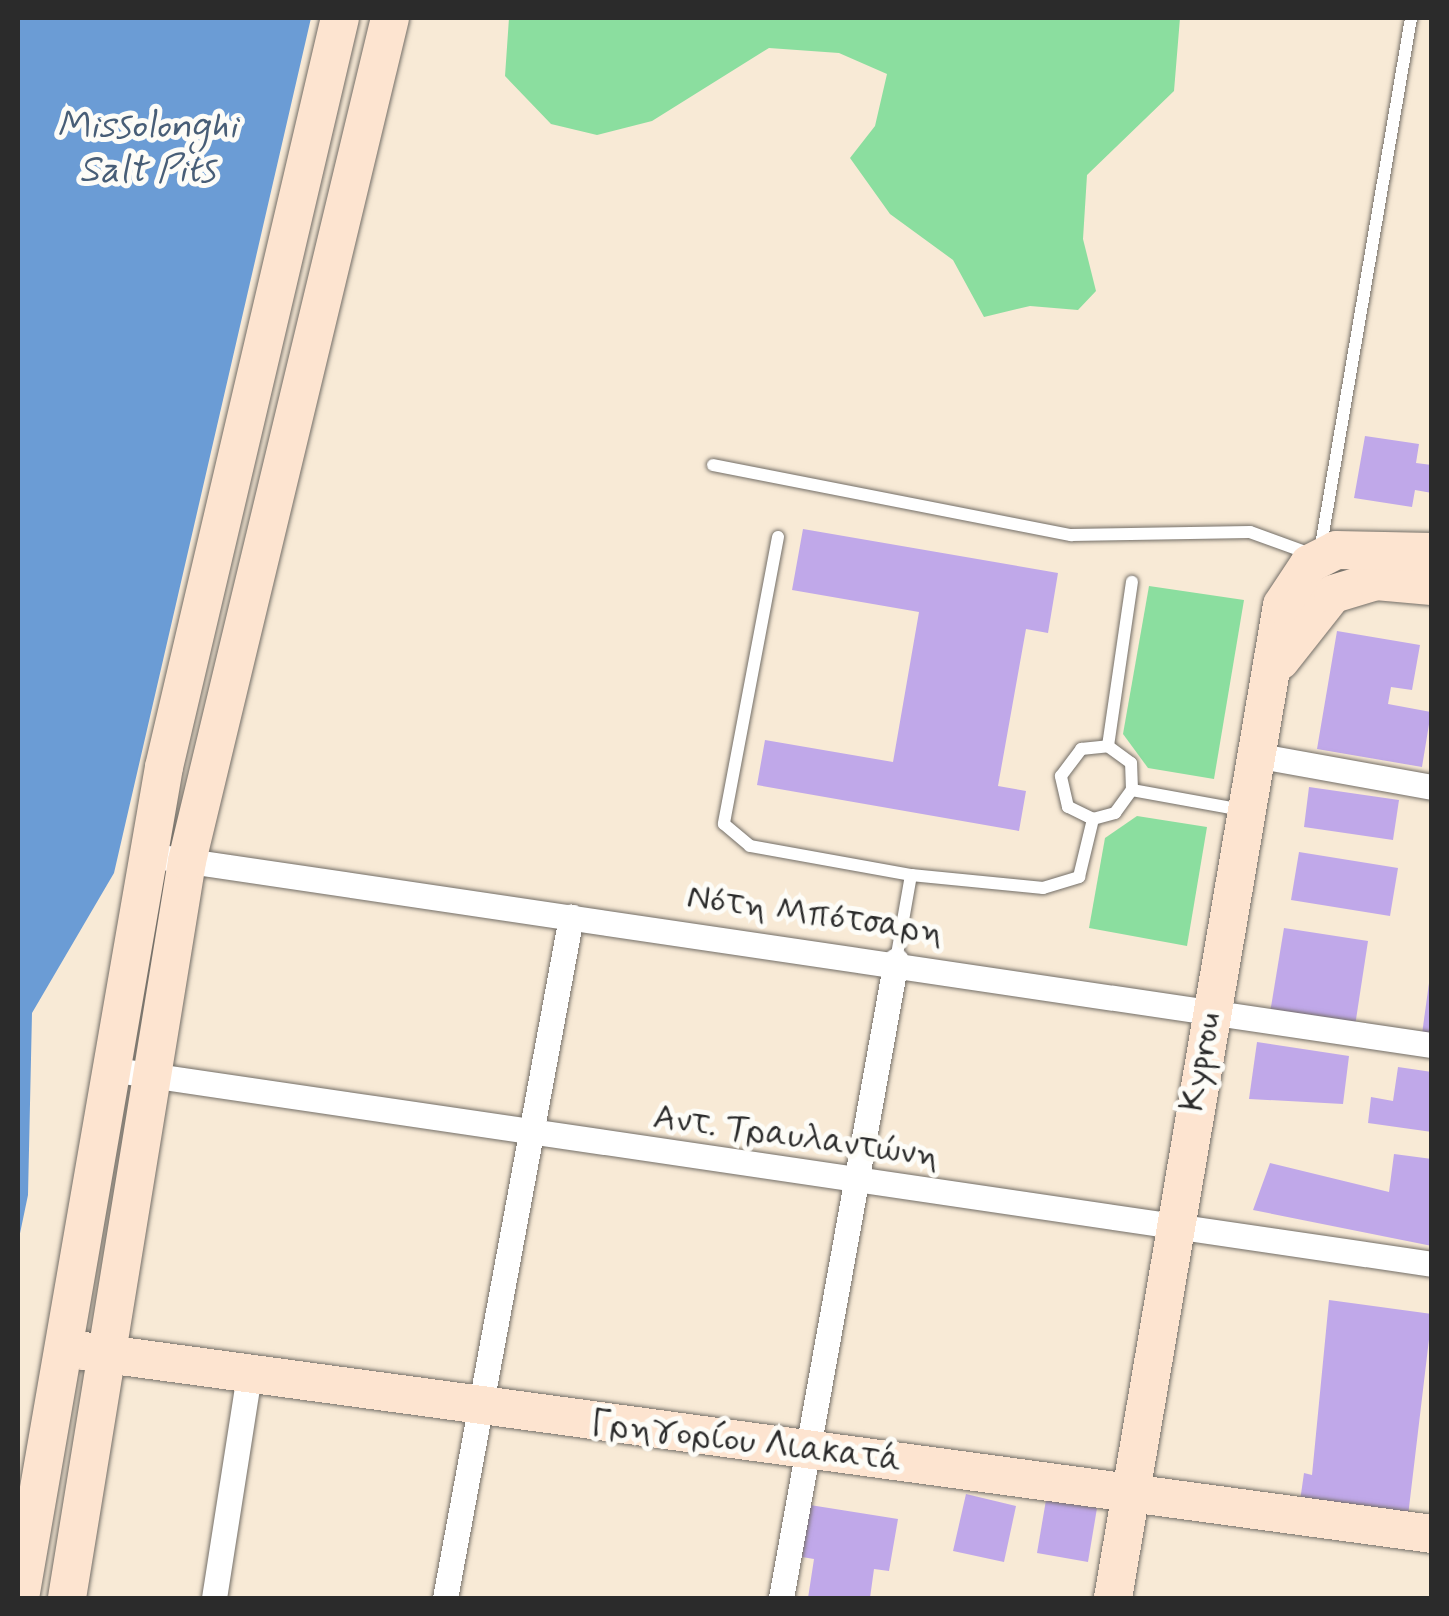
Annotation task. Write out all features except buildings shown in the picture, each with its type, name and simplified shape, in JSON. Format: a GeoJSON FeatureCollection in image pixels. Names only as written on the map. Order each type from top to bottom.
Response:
{"type":"FeatureCollection","features":[{"type":"Feature","properties":{"kind":"street"},"geometry":{"type":"LineString","coordinates":[[20,1598],[148,855],[340,18]]}},
{"type":"Feature","properties":{"kind":"street"},"geometry":{"type":"LineString","coordinates":[[68,1598],[187,861],[390,18]]}},
{"type":"Feature","properties":{"kind":"street"},"geometry":{"type":"LineString","coordinates":[[1327,554],[1432,552]]}},
{"type":"Feature","properties":{"kind":"street","name":"Kyprou"},"geometry":{"type":"LineString","coordinates":[[1113,1598],[1209,1012],[1260,756],[1286,594],[1327,554]]}},
{"type":"Feature","properties":{"kind":"street"},"geometry":{"type":"LineString","coordinates":[[1272,674],[1313,608],[1354,586],[1432,586]]}},
{"type":"Feature","properties":{"kind":"street"},"geometry":{"type":"LineString","coordinates":[[1260,756],[1432,786]]}},
{"type":"Feature","properties":{"kind":"street","name":"Νότη Μπότσαρη"},"geometry":{"type":"LineString","coordinates":[[148,855],[571,918],[896,960],[1432,1045]]}},
{"type":"Feature","properties":{"kind":"street"},"geometry":{"type":"LineString","coordinates":[[445,1598],[477,1408],[571,918]]}},
{"type":"Feature","properties":{"kind":"street"},"geometry":{"type":"LineString","coordinates":[[781,1598],[896,960]]}},
{"type":"Feature","properties":{"kind":"street","name":"Αντ. Τραυλαντώνη"},"geometry":{"type":"LineString","coordinates":[[109,1069],[530,1135],[1432,1264]]}},
{"type":"Feature","properties":{"kind":"street","name":"Γρηγορίου Λιακατά"},"geometry":{"type":"LineString","coordinates":[[61,1348],[250,1369],[477,1408],[805,1448],[1432,1534]]}},
{"type":"Feature","properties":{"kind":"street"},"geometry":{"type":"LineString","coordinates":[[214,1598],[250,1369]]}},
{"type":"Feature","properties":{"kind":"lane"},"geometry":{"type":"LineString","coordinates":[[713,465],[1071,535],[1250,532],[1327,554],[1411,18]]}},
{"type":"Feature","properties":{"kind":"lane"},"geometry":{"type":"LineString","coordinates":[[778,537],[724,824],[750,846],[911,875],[1064,885],[1084,865],[1093,818]]}},
{"type":"Feature","properties":{"kind":"lane"},"geometry":{"type":"LineString","coordinates":[[1108,746],[1132,582]]}},
{"type":"Feature","properties":{"kind":"lane"},"geometry":{"type":"LineString","coordinates":[[1108,746],[1130,764],[1132,790],[1116,813],[1093,818],[1068,807],[1061,776],[1081,748],[1108,746]]}},
{"type":"Feature","properties":{"kind":"lane"},"geometry":{"type":"LineString","coordinates":[[1132,790],[1249,811]]}},
{"type":"Feature","properties":{"kind":"lane"},"geometry":{"type":"LineString","coordinates":[[896,960],[911,875]]}},
{"type":"Feature","properties":{"kind":"green space"},"geometry":{"type":"Polygon","coordinates":[[[509,18],[1180,18],[1174,91],[1087,175],[1083,239],[1096,291],[1078,310],[1030,306],[984,317],[953,260],[890,214],[850,158],[875,126],[887,74],[839,53],[769,48],[652,121],[597,135],[551,124],[505,76],[509,18]]]}},
{"type":"Feature","properties":{"kind":"green space"},"geometry":{"type":"Polygon","coordinates":[[[1149,586],[1244,600],[1214,779],[1148,768],[1123,734],[1149,586]]]}},
{"type":"Feature","properties":{"kind":"green space"},"geometry":{"type":"Polygon","coordinates":[[[1137,816],[1207,827],[1187,946],[1089,928],[1105,838],[1137,816]]]}},
{"type":"Feature","properties":{"kind":"water","name":"Missolonghi Salt Pits"},"geometry":{"type":"Polygon","coordinates":[[[18,18],[311,18],[114,873],[32,1013],[28,1195],[18,1243],[18,18]]]}}]}
